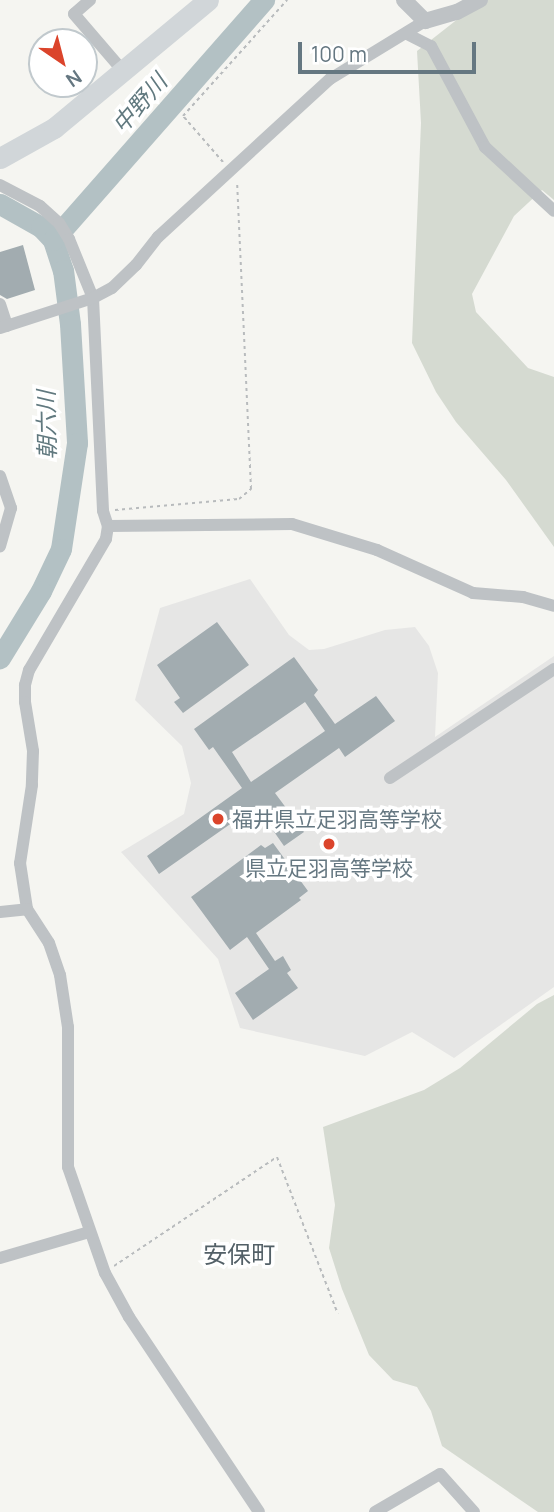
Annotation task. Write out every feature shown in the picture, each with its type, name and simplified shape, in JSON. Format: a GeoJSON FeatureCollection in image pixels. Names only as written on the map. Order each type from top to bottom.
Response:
{"type":"FeatureCollection","features":[{"type":"Feature","properties":{"kind":"main road"},"geometry":{"type":"LineString","coordinates":[[0,158],[54,128],[208,0]]}},
{"type":"Feature","properties":{"kind":"street"},"geometry":{"type":"LineString","coordinates":[[90,0],[74,14],[123,71]]}},
{"type":"Feature","properties":{"kind":"street"},"geometry":{"type":"LineString","coordinates":[[404,0],[425,21]]}},
{"type":"Feature","properties":{"kind":"street"},"geometry":{"type":"LineString","coordinates":[[0,304],[4,327],[88,300],[112,288],[136,265],[158,237],[330,79],[425,21],[457,12],[480,0]]}},
{"type":"Feature","properties":{"kind":"street"},"geometry":{"type":"LineString","coordinates":[[407,34],[431,46],[485,147],[554,211]]}},
{"type":"Feature","properties":{"kind":"street"},"geometry":{"type":"LineString","coordinates":[[0,185],[40,206],[59,223],[69,239],[88,300],[103,511],[108,526],[106,539],[29,670],[25,685],[33,751],[32,785],[20,863],[27,909],[49,943],[60,975],[68,1027],[68,1167],[105,1273],[129,1317],[259,1512]]}},
{"type":"Feature","properties":{"kind":"street"},"geometry":{"type":"LineString","coordinates":[[0,476],[11,509],[0,545]]}},
{"type":"Feature","properties":{"kind":"street"},"geometry":{"type":"LineString","coordinates":[[108,526],[292,524],[377,550],[473,593],[523,597],[554,606]]}},
{"type":"Feature","properties":{"kind":"street"},"geometry":{"type":"LineString","coordinates":[[390,778],[554,669]]}},
{"type":"Feature","properties":{"kind":"street"},"geometry":{"type":"LineString","coordinates":[[0,912],[27,909]]}},
{"type":"Feature","properties":{"kind":"street"},"geometry":{"type":"LineString","coordinates":[[0,1258],[89,1232]]}},
{"type":"Feature","properties":{"kind":"street"},"geometry":{"type":"LineString","coordinates":[[375,1512],[440,1474],[474,1512]]}},
{"type":"Feature","properties":{"kind":"path"},"geometry":{"type":"LineString","coordinates":[[103,511],[239,499],[251,489],[233,168],[183,116],[287,0]]}},
{"type":"Feature","properties":{"kind":"path"},"geometry":{"type":"LineString","coordinates":[[105,1273],[277,1157],[338,1314]]}},
{"type":"Feature","properties":{"kind":"shaded area"},"geometry":{"type":"Polygon","coordinates":[[[482,0],[554,0],[554,200],[542,190],[514,216],[472,294],[476,312],[528,368],[554,377],[554,547],[506,480],[456,422],[436,392],[412,343],[421,123],[417,51],[482,0]]]}},
{"type":"Feature","properties":{"kind":"shaded area"},"geometry":{"type":"Polygon","coordinates":[[[250,579],[289,635],[309,650],[324,649],[385,630],[415,627],[429,646],[438,673],[435,737],[554,656],[554,987],[454,1058],[412,1032],[365,1056],[240,1028],[218,959],[121,852],[184,814],[191,783],[182,746],[135,700],[160,608],[250,579]]]}},
{"type":"Feature","properties":{"kind":"shaded area"},"geometry":{"type":"Polygon","coordinates":[[[554,995],[554,1512],[538,1512],[442,1446],[431,1411],[417,1387],[393,1380],[369,1355],[342,1289],[329,1248],[335,1205],[323,1127],[424,1090],[460,1068],[537,1004],[554,995]]]}},
{"type":"Feature","properties":{"kind":"building"},"geometry":{"type":"Polygon","coordinates":[[[23,245],[35,290],[7,299],[0,295],[0,252],[23,245]]]}},
{"type":"Feature","properties":{"kind":"building"},"geometry":{"type":"Polygon","coordinates":[[[217,622],[249,665],[183,713],[174,702],[180,698],[157,665],[217,622]]]}},
{"type":"Feature","properties":{"kind":"building"},"geometry":{"type":"Polygon","coordinates":[[[294,657],[318,690],[314,695],[335,724],[376,696],[395,721],[345,757],[339,748],[275,793],[304,832],[284,846],[256,806],[159,874],[147,856],[242,788],[213,747],[209,750],[194,729],[294,657]],[[305,702],[232,752],[251,782],[325,731],[305,702]]]}},
{"type":"Feature","properties":{"kind":"building"},"geometry":{"type":"Polygon","coordinates":[[[273,843],[308,891],[299,898],[301,900],[256,933],[275,961],[283,956],[291,970],[287,973],[298,988],[253,1020],[235,993],[269,969],[247,937],[230,950],[191,897],[261,845],[265,848],[273,843]]]}},
{"type":"Feature","properties":{"kind":"waterway","name":"中野川"},"geometry":{"type":"LineString","coordinates":[[53,240],[264,0]]}},
{"type":"Feature","properties":{"kind":"waterway","name":"朝六川"},"geometry":{"type":"LineString","coordinates":[[0,204],[41,227],[53,240],[63,270],[70,324],[77,443],[61,549],[41,591],[0,658]]}},
{"type":"Feature","properties":{"kind":"place","name":"福井県立足羽高等学校"},"geometry":{"type":"Point","coordinates":[218,819]}},
{"type":"Feature","properties":{"kind":"place","name":"県立足羽高等学校"},"geometry":{"type":"Point","coordinates":[329,844]}},
{"type":"Feature","properties":{"kind":"district","name":"安保町"},"geometry":{"type":"Point","coordinates":[239,1254]}}]}
